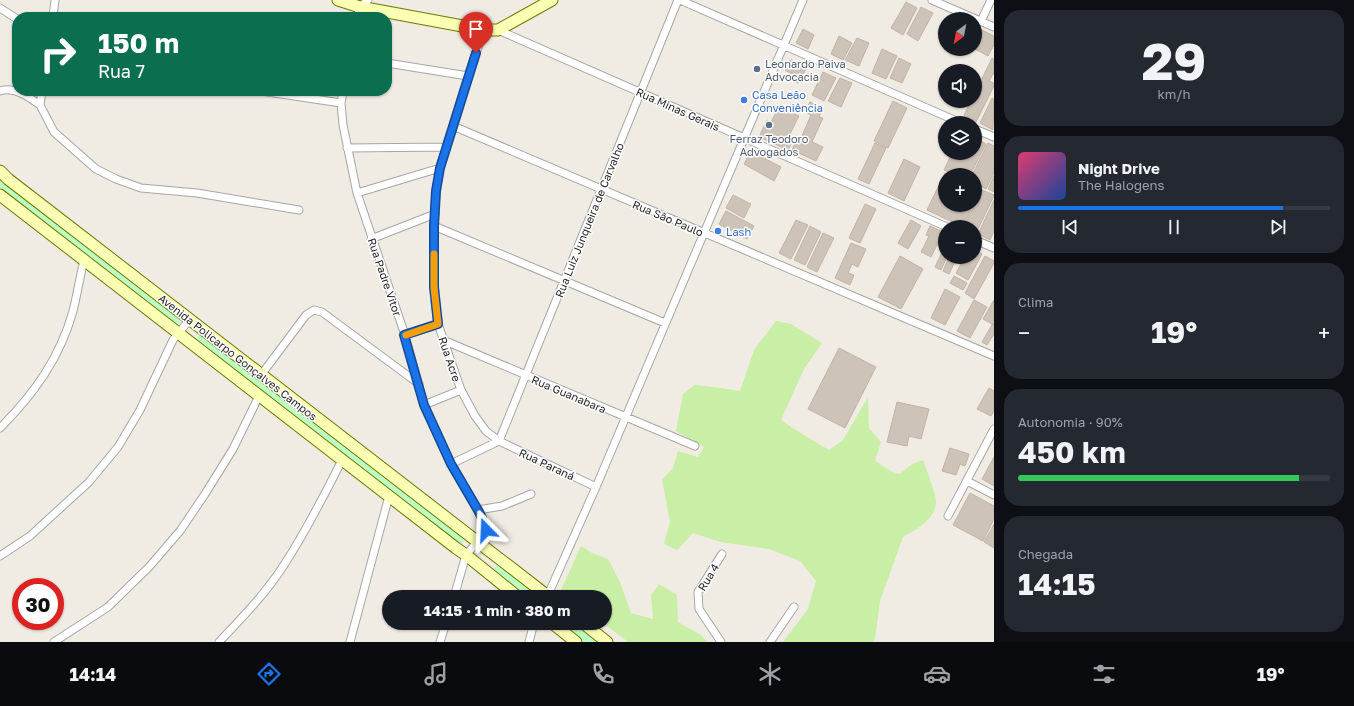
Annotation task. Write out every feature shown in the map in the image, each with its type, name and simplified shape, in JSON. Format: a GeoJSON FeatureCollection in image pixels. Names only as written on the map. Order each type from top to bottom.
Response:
{"type":"FeatureCollection","features":[{"type":"Feature","properties":{"kind":"street"},"geometry":{"type":"LineString","coordinates":[[54,12],[55,0]]}},
{"type":"Feature","properties":{"kind":"street"},"geometry":{"type":"LineString","coordinates":[[338,0],[361,8],[383,12]]}},
{"type":"Feature","properties":{"kind":"street"},"geometry":{"type":"LineString","coordinates":[[392,14],[484,30],[498,30],[552,0]]}},
{"type":"Feature","properties":{"kind":"street"},"geometry":{"type":"LineString","coordinates":[[679,0],[945,116]]}},
{"type":"Feature","properties":{"kind":"street","name":"Rua Luiz Junqueira de Carvalho"},"geometry":{"type":"LineString","coordinates":[[499,441],[679,0]]}},
{"type":"Feature","properties":{"kind":"street"},"geometry":{"type":"LineString","coordinates":[[551,590],[803,0]]}},
{"type":"Feature","properties":{"kind":"street"},"geometry":{"type":"LineString","coordinates":[[932,0],[960,12]]}},
{"type":"Feature","properties":{"kind":"street"},"geometry":{"type":"LineString","coordinates":[[982,19],[991,0]]}},
{"type":"Feature","properties":{"kind":"street"},"geometry":{"type":"LineString","coordinates":[[0,8],[12,16]]}},
{"type":"Feature","properties":{"kind":"street"},"geometry":{"type":"LineString","coordinates":[[982,21],[994,27]]}},
{"type":"Feature","properties":{"kind":"street","name":"Rua Acre"},"geometry":{"type":"LineString","coordinates":[[484,30],[468,76],[440,168],[436,191],[434,226],[434,287],[438,324],[460,390],[475,416],[486,431],[499,441]]}},
{"type":"Feature","properties":{"kind":"street","name":"Rua Minas Gerais"},"geometry":{"type":"LineString","coordinates":[[498,30],[938,223]]}},
{"type":"Feature","properties":{"kind":"street"},"geometry":{"type":"LineString","coordinates":[[392,64],[468,76]]}},
{"type":"Feature","properties":{"kind":"street"},"geometry":{"type":"LineString","coordinates":[[0,91],[12,92]]}},
{"type":"Feature","properties":{"kind":"street"},"geometry":{"type":"LineString","coordinates":[[27,96],[40,105],[54,132],[96,169],[116,179],[141,188],[197,193],[299,210]]}},
{"type":"Feature","properties":{"kind":"street"},"geometry":{"type":"LineString","coordinates":[[40,105],[41,96]]}},
{"type":"Feature","properties":{"kind":"street"},"geometry":{"type":"LineString","coordinates":[[294,96],[341,103]]}},
{"type":"Feature","properties":{"kind":"street","name":"Rua Padre Vitor"},"geometry":{"type":"LineString","coordinates":[[342,96],[341,103],[343,125],[357,193],[404,335],[424,405],[451,464],[485,524],[486,530],[478,541]]}},
{"type":"Feature","properties":{"kind":"street","name":"Rua São Paulo"},"geometry":{"type":"LineString","coordinates":[[453,126],[994,356]]}},
{"type":"Feature","properties":{"kind":"street"},"geometry":{"type":"LineString","coordinates":[[982,132],[994,137]]}},
{"type":"Feature","properties":{"kind":"street"},"geometry":{"type":"LineString","coordinates":[[347,148],[446,146]]}},
{"type":"Feature","properties":{"kind":"street"},"geometry":{"type":"LineString","coordinates":[[357,193],[440,168]]}},
{"type":"Feature","properties":{"kind":"street","name":"Avenida Policarpo Gonçalves Campos"},"geometry":{"type":"LineString","coordinates":[[0,171],[8,179],[478,541],[539,590]]}},
{"type":"Feature","properties":{"kind":"street","name":"Avenida Policarpo Gonçalves Campos"},"geometry":{"type":"LineString","coordinates":[[0,195],[509,590]]}},
{"type":"Feature","properties":{"kind":"street"},"geometry":{"type":"LineString","coordinates":[[372,239],[435,214]]}},
{"type":"Feature","properties":{"kind":"street"},"geometry":{"type":"LineString","coordinates":[[434,226],[665,323]]}},
{"type":"Feature","properties":{"kind":"street"},"geometry":{"type":"LineString","coordinates":[[982,243],[994,248]]}},
{"type":"Feature","properties":{"kind":"street"},"geometry":{"type":"LineString","coordinates":[[0,428],[20,408],[49,370],[73,312],[84,260]]}},
{"type":"Feature","properties":{"kind":"street"},"geometry":{"type":"LineString","coordinates":[[261,374],[306,315],[314,310],[322,312],[419,384]]}},
{"type":"Feature","properties":{"kind":"street"},"geometry":{"type":"LineString","coordinates":[[0,556],[30,536],[89,482],[118,447],[140,410],[173,340],[190,319]]}},
{"type":"Feature","properties":{"kind":"street"},"geometry":{"type":"LineString","coordinates":[[404,335],[438,324]]}},
{"type":"Feature","properties":{"kind":"street","name":"Rua Guanabara"},"geometry":{"type":"LineString","coordinates":[[443,340],[625,418],[695,446]]}},
{"type":"Feature","properties":{"kind":"street"},"geometry":{"type":"LineString","coordinates":[[424,405],[460,390]]}},
{"type":"Feature","properties":{"kind":"street"},"geometry":{"type":"LineString","coordinates":[[54,642],[108,606],[149,567],[180,531],[206,494],[233,449],[259,396]]}},
{"type":"Feature","properties":{"kind":"street"},"geometry":{"type":"LineString","coordinates":[[948,516],[994,429]]}},
{"type":"Feature","properties":{"kind":"street"},"geometry":{"type":"LineString","coordinates":[[451,464],[499,441]]}},
{"type":"Feature","properties":{"kind":"street","name":"Rua Paraná"},"geometry":{"type":"LineString","coordinates":[[499,441],[596,487]]}},
{"type":"Feature","properties":{"kind":"street"},"geometry":{"type":"LineString","coordinates":[[219,642],[248,611],[284,566],[312,518],[342,460]]}},
{"type":"Feature","properties":{"kind":"street"},"geometry":{"type":"LineString","coordinates":[[967,481],[994,495]]}},
{"type":"Feature","properties":{"kind":"street"},"geometry":{"type":"LineString","coordinates":[[478,510],[502,506],[531,494]]}},
{"type":"Feature","properties":{"kind":"street"},"geometry":{"type":"LineString","coordinates":[[350,642],[389,496]]}},
{"type":"Feature","properties":{"kind":"street"},"geometry":{"type":"LineString","coordinates":[[456,590],[466,555],[478,541]]}},
{"type":"Feature","properties":{"kind":"street","name":"Rua 4"},"geometry":{"type":"LineString","coordinates":[[721,642],[699,609],[698,592],[722,554]]}},
{"type":"Feature","properties":{"kind":"street"},"geometry":{"type":"LineString","coordinates":[[770,642],[794,607]]}},
{"type":"Feature","properties":{"kind":"street"},"geometry":{"type":"LineString","coordinates":[[440,642],[444,630]]}},
{"type":"Feature","properties":{"kind":"street"},"geometry":{"type":"LineString","coordinates":[[529,642],[532,630]]}},
{"type":"Feature","properties":{"kind":"street"},"geometry":{"type":"LineString","coordinates":[[561,630],[576,642]]}},
{"type":"Feature","properties":{"kind":"street"},"geometry":{"type":"LineString","coordinates":[[592,630],[607,642]]}},
{"type":"Feature","properties":{"kind":"street"},"geometry":{"type":"LineString","coordinates":[[63,637],[70,642]]}},
{"type":"Feature","properties":{"kind":"green space"},"geometry":{"type":"Polygon","coordinates":[[[0,178],[180,319],[179,323],[177,324],[0,187],[0,178]]]}},
{"type":"Feature","properties":{"kind":"green space"},"geometry":{"type":"Polygon","coordinates":[[[776,321],[791,324],[822,343],[804,369],[781,420],[829,450],[843,440],[868,397],[869,428],[881,442],[875,461],[893,472],[900,474],[912,464],[923,460],[933,488],[936,502],[935,508],[929,519],[914,531],[903,537],[880,601],[875,639],[872,642],[783,642],[808,609],[816,581],[800,561],[769,549],[720,542],[693,533],[677,550],[664,544],[670,522],[662,480],[673,468],[678,451],[698,457],[704,447],[676,431],[683,394],[695,385],[740,391],[754,350],[776,321]]]}},
{"type":"Feature","properties":{"kind":"green space"},"geometry":{"type":"Polygon","coordinates":[[[198,336],[201,336],[464,538],[462,543],[460,543],[198,341],[198,336]]]}},
{"type":"Feature","properties":{"kind":"green space"},"geometry":{"type":"Polygon","coordinates":[[[581,546],[592,553],[608,559],[620,582],[631,613],[653,619],[651,595],[659,584],[677,595],[678,622],[701,635],[707,642],[628,642],[612,630],[612,590],[561,590],[581,546]]]}},
{"type":"Feature","properties":{"kind":"green space"},"geometry":{"type":"Polygon","coordinates":[[[496,566],[500,566],[526,586],[528,590],[518,590],[496,573],[494,568],[496,566]]]}},
{"type":"Feature","properties":{"kind":"green space"},"geometry":{"type":"Polygon","coordinates":[[[570,630],[581,630],[597,642],[585,642],[570,630]]]}},
{"type":"Feature","properties":{"kind":"building"},"geometry":{"type":"Polygon","coordinates":[[[906,2],[917,8],[903,35],[891,28],[906,2]]]}},
{"type":"Feature","properties":{"kind":"building"},"geometry":{"type":"Polygon","coordinates":[[[921,7],[933,13],[918,41],[907,34],[921,7]]]}},
{"type":"Feature","properties":{"kind":"building"},"geometry":{"type":"Polygon","coordinates":[[[803,29],[814,35],[808,49],[796,43],[803,29]]]}},
{"type":"Feature","properties":{"kind":"building"},"geometry":{"type":"Polygon","coordinates":[[[982,30],[994,36],[994,45],[988,56],[982,53],[982,30]]]}},
{"type":"Feature","properties":{"kind":"building"},"geometry":{"type":"Polygon","coordinates":[[[839,36],[852,43],[843,60],[831,54],[839,36]]]}},
{"type":"Feature","properties":{"kind":"building"},"geometry":{"type":"Polygon","coordinates":[[[857,38],[869,43],[859,66],[845,60],[857,38]]]}},
{"type":"Feature","properties":{"kind":"building"},"geometry":{"type":"Polygon","coordinates":[[[882,49],[897,56],[886,79],[872,73],[882,49]]]}},
{"type":"Feature","properties":{"kind":"building"},"geometry":{"type":"Polygon","coordinates":[[[899,58],[911,64],[902,83],[890,78],[899,58]]]}},
{"type":"Feature","properties":{"kind":"building"},"geometry":{"type":"Polygon","coordinates":[[[992,58],[994,59],[994,74],[989,81],[994,83],[994,86],[979,116],[966,116],[964,115],[968,108],[982,108],[982,79],[992,58]]]}},
{"type":"Feature","properties":{"kind":"building"},"geometry":{"type":"Polygon","coordinates":[[[791,60],[806,69],[798,83],[792,80],[795,76],[785,70],[791,60]]]}},
{"type":"Feature","properties":{"kind":"building"},"geometry":{"type":"Polygon","coordinates":[[[823,72],[836,78],[824,101],[812,95],[823,72]]]}},
{"type":"Feature","properties":{"kind":"building"},"geometry":{"type":"Polygon","coordinates":[[[840,78],[852,83],[841,107],[828,101],[840,78]]]}},
{"type":"Feature","properties":{"kind":"building"},"geometry":{"type":"Polygon","coordinates":[[[992,98],[994,99],[993,130],[982,124],[982,119],[992,98]]]}},
{"type":"Feature","properties":{"kind":"building"},"geometry":{"type":"Polygon","coordinates":[[[893,101],[907,108],[888,148],[874,141],[893,101]]]}},
{"type":"Feature","properties":{"kind":"building"},"geometry":{"type":"Polygon","coordinates":[[[810,102],[823,108],[819,117],[823,118],[812,142],[823,147],[816,161],[792,150],[798,137],[801,138],[811,115],[805,112],[810,102]]]}},
{"type":"Feature","properties":{"kind":"building"},"geometry":{"type":"Polygon","coordinates":[[[779,107],[799,116],[787,140],[792,142],[788,150],[759,137],[767,120],[771,122],[779,107]]]}},
{"type":"Feature","properties":{"kind":"building"},"geometry":{"type":"Polygon","coordinates":[[[982,142],[986,144],[982,152],[982,142]]]}},
{"type":"Feature","properties":{"kind":"building"},"geometry":{"type":"Polygon","coordinates":[[[875,143],[886,148],[869,184],[858,179],[875,143]]]}},
{"type":"Feature","properties":{"kind":"building"},"geometry":{"type":"Polygon","coordinates":[[[988,143],[994,146],[994,173],[986,189],[982,187],[982,168],[976,168],[980,160],[982,160],[982,155],[988,143]]]}},
{"type":"Feature","properties":{"kind":"building"},"geometry":{"type":"Polygon","coordinates":[[[751,151],[781,167],[774,181],[744,164],[751,151]]]}},
{"type":"Feature","properties":{"kind":"building"},"geometry":{"type":"Polygon","coordinates":[[[904,159],[920,167],[904,201],[888,193],[904,159]]]}},
{"type":"Feature","properties":{"kind":"building"},"geometry":{"type":"Polygon","coordinates":[[[949,160],[978,160],[974,168],[945,168],[949,160]]]}},
{"type":"Feature","properties":{"kind":"building"},"geometry":{"type":"Polygon","coordinates":[[[994,176],[994,192],[988,189],[994,176]]]}},
{"type":"Feature","properties":{"kind":"building"},"geometry":{"type":"Polygon","coordinates":[[[938,187],[938,212],[970,212],[966,220],[948,220],[927,210],[938,187]]]}},
{"type":"Feature","properties":{"kind":"building"},"geometry":{"type":"Polygon","coordinates":[[[982,190],[994,195],[982,221],[967,220],[971,212],[982,212],[982,190]]]}},
{"type":"Feature","properties":{"kind":"building"},"geometry":{"type":"Polygon","coordinates":[[[733,195],[751,204],[744,218],[726,208],[733,195]]]}},
{"type":"Feature","properties":{"kind":"building"},"geometry":{"type":"Polygon","coordinates":[[[994,200],[994,231],[990,240],[982,236],[982,226],[994,200]]]}},
{"type":"Feature","properties":{"kind":"building"},"geometry":{"type":"Polygon","coordinates":[[[865,204],[876,209],[860,243],[849,238],[865,204]]]}},
{"type":"Feature","properties":{"kind":"building"},"geometry":{"type":"Polygon","coordinates":[[[726,211],[754,226],[747,239],[719,224],[726,211]]]}},
{"type":"Feature","properties":{"kind":"building"},"geometry":{"type":"Polygon","coordinates":[[[796,220],[808,225],[791,259],[779,253],[796,220]]]}},
{"type":"Feature","properties":{"kind":"building"},"geometry":{"type":"Polygon","coordinates":[[[911,220],[921,226],[908,249],[898,243],[911,220]]]}},
{"type":"Feature","properties":{"kind":"building"},"geometry":{"type":"Polygon","coordinates":[[[810,226],[821,232],[805,265],[794,260],[810,226]]]}},
{"type":"Feature","properties":{"kind":"building"},"geometry":{"type":"Polygon","coordinates":[[[930,226],[938,230],[938,243],[931,257],[921,252],[929,236],[926,235],[930,226]]]}},
{"type":"Feature","properties":{"kind":"building"},"geometry":{"type":"Polygon","coordinates":[[[823,233],[834,238],[817,272],[807,267],[823,233]]]}},
{"type":"Feature","properties":{"kind":"building"},"geometry":{"type":"Polygon","coordinates":[[[851,243],[866,249],[858,267],[852,264],[848,273],[854,275],[850,285],[835,278],[851,243]]]}},
{"type":"Feature","properties":{"kind":"building"},"geometry":{"type":"Polygon","coordinates":[[[900,256],[923,269],[901,309],[878,297],[900,256]]]}},
{"type":"Feature","properties":{"kind":"building"},"geometry":{"type":"Polygon","coordinates":[[[985,256],[994,261],[994,263],[974,299],[965,293],[985,256]]]}},
{"type":"Feature","properties":{"kind":"building"},"geometry":{"type":"Polygon","coordinates":[[[938,261],[938,264],[944,264],[941,270],[935,267],[938,261]]]}},
{"type":"Feature","properties":{"kind":"building"},"geometry":{"type":"Polygon","coordinates":[[[946,264],[954,264],[949,274],[943,271],[946,264]]]}},
{"type":"Feature","properties":{"kind":"building"},"geometry":{"type":"Polygon","coordinates":[[[961,264],[977,264],[968,280],[956,273],[961,264]]]}},
{"type":"Feature","properties":{"kind":"building"},"geometry":{"type":"Polygon","coordinates":[[[954,276],[967,283],[963,290],[950,283],[954,276]]]}},
{"type":"Feature","properties":{"kind":"building"},"geometry":{"type":"Polygon","coordinates":[[[945,289],[960,297],[945,325],[931,318],[945,289]]]}},
{"type":"Feature","properties":{"kind":"building"},"geometry":{"type":"Polygon","coordinates":[[[974,300],[987,307],[970,338],[957,331],[974,300]]]}},
{"type":"Feature","properties":{"kind":"building"},"geometry":{"type":"Polygon","coordinates":[[[994,300],[994,320],[992,324],[983,319],[994,300]]]}},
{"type":"Feature","properties":{"kind":"building"},"geometry":{"type":"Polygon","coordinates":[[[993,323],[994,334],[987,345],[982,342],[993,323]]]}},
{"type":"Feature","properties":{"kind":"building"},"geometry":{"type":"Polygon","coordinates":[[[839,348],[876,367],[845,428],[808,409],[839,348]]]}},
{"type":"Feature","properties":{"kind":"building"},"geometry":{"type":"Polygon","coordinates":[[[989,388],[994,391],[994,411],[991,416],[977,409],[989,388]]]}},
{"type":"Feature","properties":{"kind":"building"},"geometry":{"type":"Polygon","coordinates":[[[897,402],[929,409],[921,439],[909,436],[907,446],[887,442],[897,402]]]}},
{"type":"Feature","properties":{"kind":"building"},"geometry":{"type":"Polygon","coordinates":[[[950,448],[969,454],[965,466],[960,464],[956,475],[942,471],[950,448]]]}},
{"type":"Feature","properties":{"kind":"building"},"geometry":{"type":"Polygon","coordinates":[[[994,457],[994,486],[982,479],[994,457]]]}},
{"type":"Feature","properties":{"kind":"building"},"geometry":{"type":"Polygon","coordinates":[[[970,493],[994,506],[994,519],[983,541],[953,525],[970,493]]]}},
{"type":"Feature","properties":{"kind":"building"},"geometry":{"type":"Polygon","coordinates":[[[994,524],[994,548],[984,542],[994,524]]]}},
{"type":"Feature","properties":{"kind":"slow traffic"},"geometry":{"type":"LineString","coordinates":[[406,335],[438,324],[434,287],[434,254]]}},
{"type":"Feature","properties":{"kind":"place","name":"Leonardo Paiva Advocacia"},"geometry":{"type":"Point","coordinates":[757,69]}},
{"type":"Feature","properties":{"kind":"place","name":"Casa Leão Conveniência"},"geometry":{"type":"Point","coordinates":[744,100]}},
{"type":"Feature","properties":{"kind":"place","name":"Ferraz Teodoro Advogados"},"geometry":{"type":"Point","coordinates":[769,125]}},
{"type":"Feature","properties":{"kind":"place","name":"Lash"},"geometry":{"type":"Point","coordinates":[718,231]}},
{"type":"Feature","properties":{"kind":"route"},"geometry":{"type":"LineString","coordinates":[[476,53],[440,168],[436,191],[434,226],[434,287],[438,324],[404,335],[424,405],[451,464],[478,510],[485,524],[486,530]]}}]}
